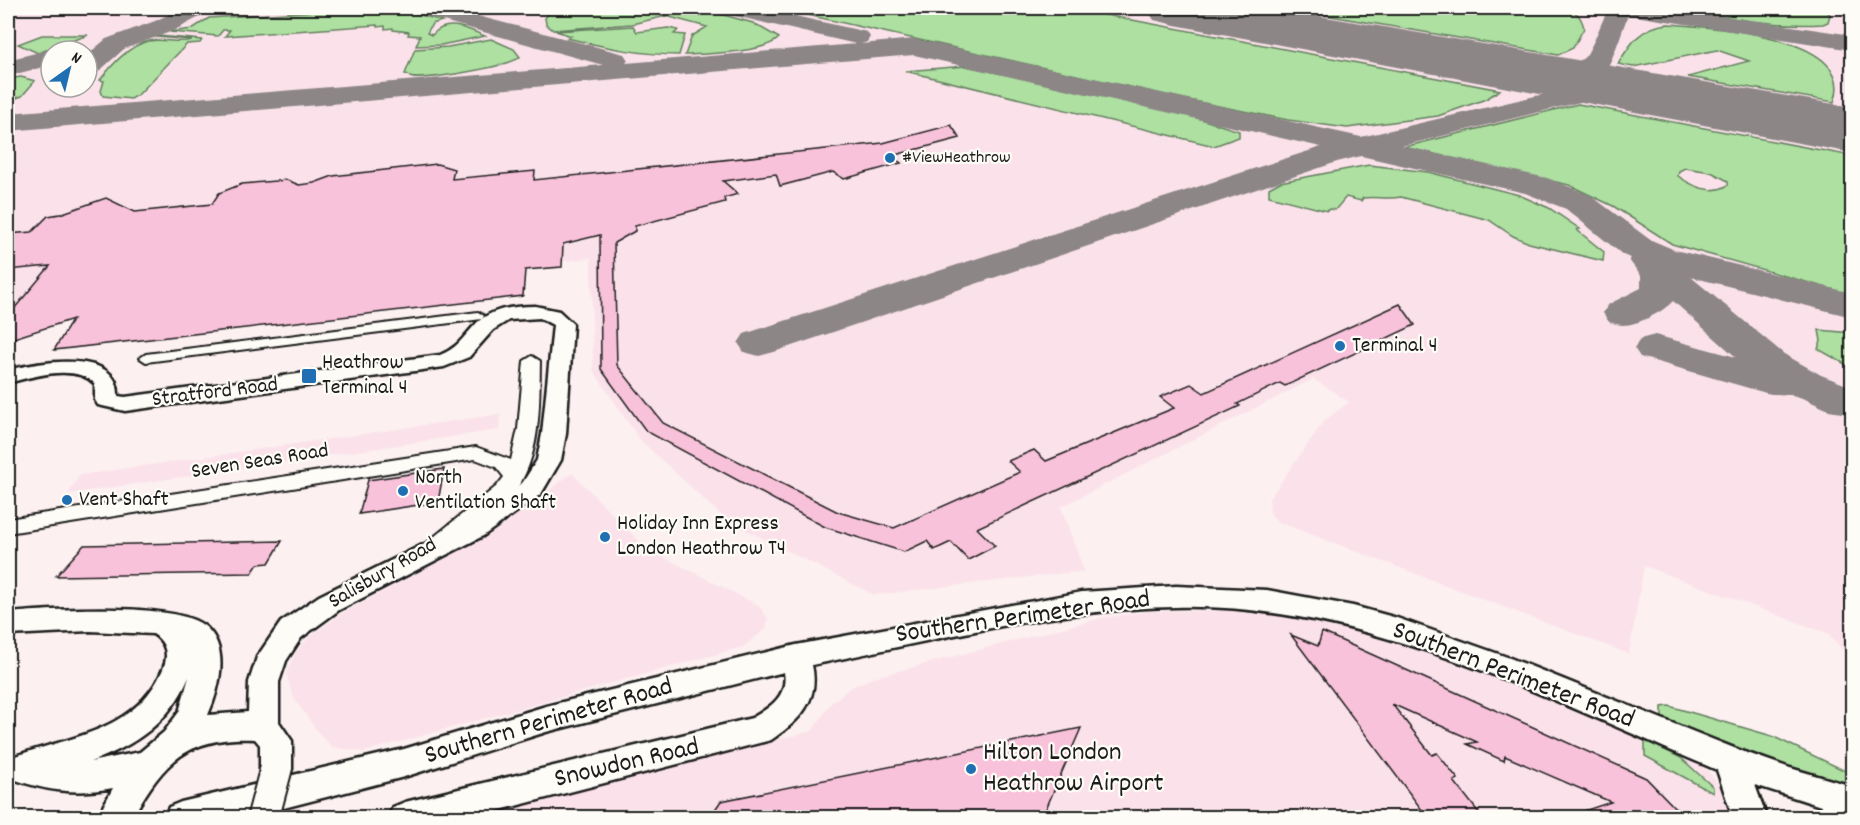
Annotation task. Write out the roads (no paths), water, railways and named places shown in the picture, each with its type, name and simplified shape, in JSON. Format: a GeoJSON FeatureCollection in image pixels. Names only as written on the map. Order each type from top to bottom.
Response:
{"type":"FeatureCollection","features":[{"type":"Feature","properties":{"kind":"street","name":"Stratford Road"},"geometry":{"type":"LineString","coordinates":[[8,377],[38,371],[84,368],[98,373],[105,382],[106,400],[114,404],[168,399],[444,361],[468,350],[478,325],[515,313],[552,314],[562,324],[554,434],[549,460],[532,488],[511,506],[474,530],[429,551]]}},
{"type":"Feature","properties":{"kind":"street"},"geometry":{"type":"LineString","coordinates":[[146,358],[478,325]]}},
{"type":"Feature","properties":{"kind":"street","name":"Salisbury Road"},"geometry":{"type":"LineString","coordinates":[[263,726],[264,682],[272,657],[291,630],[329,603],[429,551],[505,489],[514,476],[520,460],[529,412],[532,361]]}},
{"type":"Feature","properties":{"kind":"street","name":"Seven Seas Road"},"geometry":{"type":"LineString","coordinates":[[8,526],[476,453],[503,463],[514,476]]}},
{"type":"Feature","properties":{"kind":"street","name":"Southern Perimeter Road"},"geometry":{"type":"LineString","coordinates":[[181,818],[404,763],[546,719],[796,657],[1082,603],[1176,596],[1267,601],[1353,617],[1450,647],[1730,761],[1790,783],[1852,801]]}},
{"type":"Feature","properties":{"kind":"street"},"geometry":{"type":"LineString","coordinates":[[8,615],[74,621],[160,624],[190,630],[201,639],[206,652],[204,683],[189,723],[176,741],[147,764],[120,805]]}},
{"type":"Feature","properties":{"kind":"street"},"geometry":{"type":"LineString","coordinates":[[8,624],[74,621]]}},
{"type":"Feature","properties":{"kind":"street"},"geometry":{"type":"LineString","coordinates":[[14,766],[51,761],[104,742],[143,720],[168,691],[181,658],[177,640],[172,631],[160,624]]}},
{"type":"Feature","properties":{"kind":"street","name":"Snowdon Road"},"geometry":{"type":"LineString","coordinates":[[405,818],[760,730],[776,720],[796,697],[801,684],[796,657]]}},
{"type":"Feature","properties":{"kind":"street"},"geometry":{"type":"LineString","coordinates":[[176,741],[214,726],[237,724],[263,726],[276,741],[276,769],[263,818]]}},
{"type":"Feature","properties":{"kind":"street"},"geometry":{"type":"LineString","coordinates":[[1730,761],[1750,818]]}},
{"type":"Feature","properties":{"kind":"street"},"geometry":{"type":"LineString","coordinates":[[14,766],[39,774],[71,778],[105,777],[147,764]]}},
{"type":"Feature","properties":{"kind":"place","name":"#ViewHeathrow"},"geometry":{"type":"Point","coordinates":[890,158]}},
{"type":"Feature","properties":{"kind":"place","name":"Terminal 4"},"geometry":{"type":"Point","coordinates":[1340,346]}},
{"type":"Feature","properties":{"kind":"place","name":"Heathrow Terminal 4"},"geometry":{"type":"Point","coordinates":[309,376]}},
{"type":"Feature","properties":{"kind":"place","name":"North Ventilation Shaft"},"geometry":{"type":"Point","coordinates":[403,491]}},
{"type":"Feature","properties":{"kind":"place","name":"Vent Shaft"},"geometry":{"type":"Point","coordinates":[67,500]}},
{"type":"Feature","properties":{"kind":"place","name":"Holiday Inn Express London Heathrow T4"},"geometry":{"type":"Point","coordinates":[605,537]}},
{"type":"Feature","properties":{"kind":"place","name":"Hilton London Heathrow Airport"},"geometry":{"type":"Point","coordinates":[971,769]}}]}
